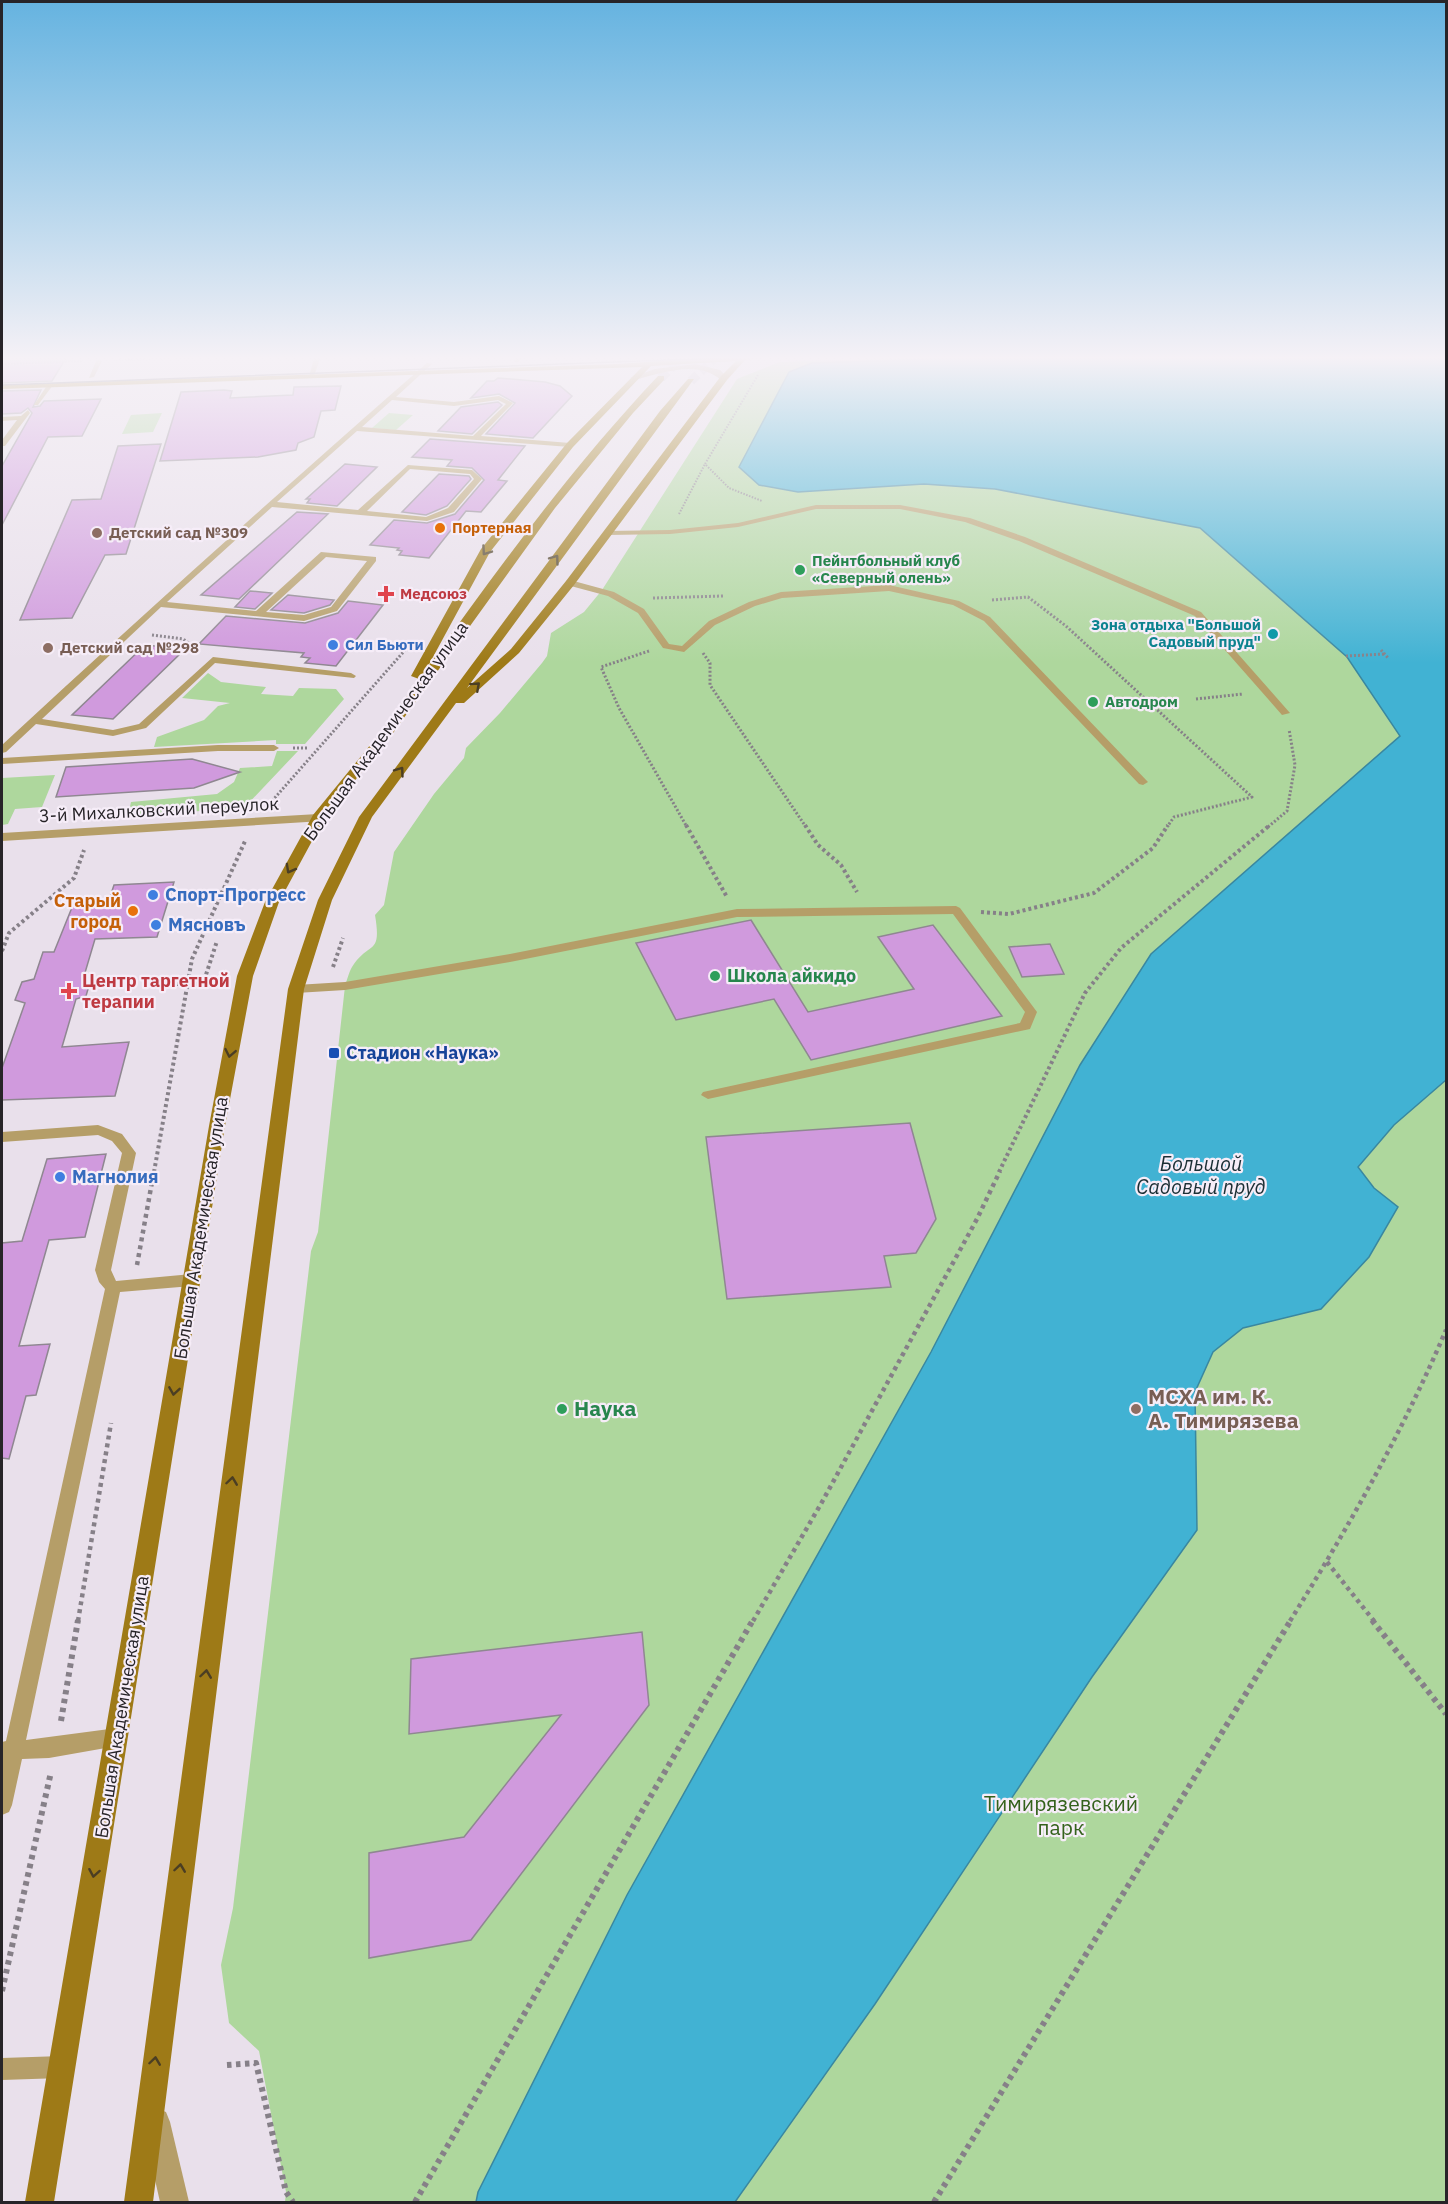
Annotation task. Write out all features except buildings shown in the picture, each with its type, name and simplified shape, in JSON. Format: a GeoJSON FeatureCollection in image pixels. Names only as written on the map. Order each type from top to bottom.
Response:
{"type":"FeatureCollection","features":[{"type":"Feature","properties":{"kind":"main road"},"geometry":{"type":"LineString","coordinates":[[390,730],[441,628],[485,551],[560,458]]}},
{"type":"Feature","properties":{"kind":"main road","name":"Большая Академическая улица"},"geometry":{"type":"LineString","coordinates":[[39,2202],[192,1280],[245,976],[272,902],[318,818],[390,730],[476,607],[592,458]]}},
{"type":"Feature","properties":{"kind":"main road","name":"Большая Академическая улица"},"geometry":{"type":"LineString","coordinates":[[138,2202],[296,989],[325,900],[366,818],[631,458]]}},
{"type":"Feature","properties":{"kind":"main road"},"geometry":{"type":"LineString","coordinates":[[433,725],[515,651],[570,583],[664,458]]}},
{"type":"Feature","properties":{"kind":"street","name":"3-й Михалковский переулок"},"geometry":{"type":"LineString","coordinates":[[2,837],[318,818]]}},
{"type":"Feature","properties":{"kind":"street"},"geometry":{"type":"LineString","coordinates":[[150,2096],[175,2202]]}},
{"type":"Feature","properties":{"kind":"lane"},"geometry":{"type":"LineString","coordinates":[[2,750],[159,604],[322,458]]}},
{"type":"Feature","properties":{"kind":"lane"},"geometry":{"type":"LineString","coordinates":[[270,504],[360,513],[427,519],[451,510],[478,479],[472,472],[408,467],[360,513]]}},
{"type":"Feature","properties":{"kind":"lane"},"geometry":{"type":"LineString","coordinates":[[608,533],[670,532],[738,525],[816,507],[900,507],[967,520],[1022,539],[1198,614],[1285,713]]}},
{"type":"Feature","properties":{"kind":"lane"},"geometry":{"type":"LineString","coordinates":[[159,604],[258,614],[304,618],[334,609],[373,560],[324,554],[258,614]]}},
{"type":"Feature","properties":{"kind":"lane"},"geometry":{"type":"LineString","coordinates":[[570,583],[611,594],[641,611],[666,646],[684,649],[712,623],[752,604],[781,595],[889,588],[956,603],[987,619],[1143,782]]}},
{"type":"Feature","properties":{"kind":"lane"},"geometry":{"type":"LineString","coordinates":[[32,720],[113,733],[142,726],[213,660],[351,676]]}},
{"type":"Feature","properties":{"kind":"lane"},"geometry":{"type":"LineString","coordinates":[[2,761],[218,748],[274,748]]}},
{"type":"Feature","properties":{"kind":"lane"},"geometry":{"type":"LineString","coordinates":[[296,989],[345,986],[510,958],[737,913],[956,910],[1031,1012],[1025,1026],[708,1095]]}},
{"type":"Feature","properties":{"kind":"lane"},"geometry":{"type":"LineString","coordinates":[[2,1137],[98,1130],[113,1133],[124,1141],[129,1153],[103,1270],[107,1282],[113,1287],[192,1280]]}},
{"type":"Feature","properties":{"kind":"lane"},"geometry":{"type":"LineString","coordinates":[[2,1805],[8,1751],[113,1287]]}},
{"type":"Feature","properties":{"kind":"lane"},"geometry":{"type":"LineString","coordinates":[[8,1751],[57,1747],[117,1737]]}},
{"type":"Feature","properties":{"kind":"lane"},"geometry":{"type":"LineString","coordinates":[[2,2069],[62,2067]]}},
{"type":"Feature","properties":{"kind":"path"},"geometry":{"type":"LineString","coordinates":[[670,532],[709,458]]}},
{"type":"Feature","properties":{"kind":"path"},"geometry":{"type":"LineString","coordinates":[[705,464],[718,480],[737,494],[768,502]]}},
{"type":"Feature","properties":{"kind":"path"},"geometry":{"type":"LineString","coordinates":[[611,594],[674,600],[726,596]]}},
{"type":"Feature","properties":{"kind":"path"},"geometry":{"type":"LineString","coordinates":[[128,633],[183,639],[213,660]]}},
{"type":"Feature","properties":{"kind":"path"},"geometry":{"type":"LineString","coordinates":[[666,646],[601,667],[619,708],[737,913]]}},
{"type":"Feature","properties":{"kind":"path"},"geometry":{"type":"LineString","coordinates":[[684,649],[704,653],[710,663],[710,685],[818,845],[841,865],[858,893],[854,910]]}},
{"type":"Feature","properties":{"kind":"path"},"geometry":{"type":"LineString","coordinates":[[1381,650],[1389,658]]}},
{"type":"Feature","properties":{"kind":"path"},"geometry":{"type":"LineString","coordinates":[[1346,656],[1385,654]]}},
{"type":"Feature","properties":{"kind":"path"},"geometry":{"type":"LineString","coordinates":[[1196,699],[1266,691]]}},
{"type":"Feature","properties":{"kind":"path"},"geometry":{"type":"LineString","coordinates":[[415,2202],[828,1492],[977,1219],[1085,993],[1121,948],[1287,811],[1295,765],[1285,713]]}},
{"type":"Feature","properties":{"kind":"path"},"geometry":{"type":"LineString","coordinates":[[134,1286],[192,959],[254,822]]}},
{"type":"Feature","properties":{"kind":"path"},"geometry":{"type":"LineString","coordinates":[[2,951],[9,933],[74,878],[86,845]]}},
{"type":"Feature","properties":{"kind":"path"},"geometry":{"type":"LineString","coordinates":[[331,973],[343,939]]}},
{"type":"Feature","properties":{"kind":"path"},"geometry":{"type":"LineString","coordinates":[[177,984],[203,984],[217,941]]}},
{"type":"Feature","properties":{"kind":"path"},"geometry":{"type":"LineString","coordinates":[[934,2202],[1327,1562],[1423,1384],[1446,1330]]}},
{"type":"Feature","properties":{"kind":"path"},"geometry":{"type":"LineString","coordinates":[[2,1991],[57,1747],[112,1416]]}},
{"type":"Feature","properties":{"kind":"path"},"geometry":{"type":"LineString","coordinates":[[1327,1562],[1446,1714]]}},
{"type":"Feature","properties":{"kind":"path"},"geometry":{"type":"LineString","coordinates":[[227,2065],[256,2063],[286,2192],[293,2202]]}},
{"type":"Feature","properties":{"kind":"green space","name":"Тимирязевский парк"},"geometry":{"type":"Polygon","coordinates":[[[687,458],[1446,458],[1446,2202],[285,2202],[286,2192],[259,2051],[229,2023],[221,1965],[233,1908],[311,1251],[318,1232],[345,986],[352,967],[375,943],[377,928],[375,915],[384,905],[394,852],[434,794],[464,758],[466,748],[500,713],[542,663],[547,656],[551,633],[584,612],[602,590],[687,458]]]}},
{"type":"Feature","properties":{"kind":"green space"},"geometry":{"type":"Polygon","coordinates":[[[208,673],[221,682],[266,687],[261,694],[293,696],[299,688],[336,689],[344,699],[305,744],[276,744],[276,740],[154,747],[157,737],[204,720],[218,706],[230,703],[182,698],[208,673]]]}},
{"type":"Feature","properties":{"kind":"green space"},"geometry":{"type":"Polygon","coordinates":[[[277,751],[298,751],[244,808],[128,816],[131,802],[217,794],[234,782],[240,768],[272,766],[277,751]]]}},
{"type":"Feature","properties":{"kind":"green space"},"geometry":{"type":"Polygon","coordinates":[[[55,775],[42,807],[15,809],[8,824],[2,825],[2,778],[55,775]]]}},
{"type":"Feature","properties":{"kind":"water","name":"Большой Садовый пруд"},"geometry":{"type":"Polygon","coordinates":[[[744,458],[1446,458],[1446,1080],[1394,1125],[1358,1167],[1374,1188],[1398,1207],[1369,1257],[1321,1309],[1243,1328],[1213,1352],[1195,1392],[1197,1530],[1092,1677],[875,2004],[735,2202],[476,2202],[478,2192],[627,1895],[931,1352],[1080,1065],[1151,954],[1400,736],[1347,657],[1200,528],[995,489],[924,484],[798,492],[759,485],[739,467],[744,458]]]}},
{"type":"Feature","properties":{"kind":"place","name":"Портерная"},"geometry":{"type":"Point","coordinates":[440,528]}},
{"type":"Feature","properties":{"kind":"place","name":"Детский сад №309"},"geometry":{"type":"Point","coordinates":[97,533]}},
{"type":"Feature","properties":{"kind":"place","name":"Пейнтбольный клуб «Северный олень»"},"geometry":{"type":"Point","coordinates":[800,570]}},
{"type":"Feature","properties":{"kind":"place","name":"Медсоюз"},"geometry":{"type":"Point","coordinates":[386,594]}},
{"type":"Feature","properties":{"kind":"place","name":"Зона отдыха \"Большой Садовый пруд\""},"geometry":{"type":"Point","coordinates":[1273,634]}},
{"type":"Feature","properties":{"kind":"place","name":"Сил Бьюти"},"geometry":{"type":"Point","coordinates":[333,645]}},
{"type":"Feature","properties":{"kind":"place","name":"Детский сад №298"},"geometry":{"type":"Point","coordinates":[48,648]}},
{"type":"Feature","properties":{"kind":"place","name":"Автодром"},"geometry":{"type":"Point","coordinates":[1093,702]}},
{"type":"Feature","properties":{"kind":"place","name":"Спорт-Прогресс"},"geometry":{"type":"Point","coordinates":[153,895]}},
{"type":"Feature","properties":{"kind":"place","name":"Старый город"},"geometry":{"type":"Point","coordinates":[133,911]}},
{"type":"Feature","properties":{"kind":"place","name":"Мясновъ"},"geometry":{"type":"Point","coordinates":[156,925]}},
{"type":"Feature","properties":{"kind":"place","name":"Школа айкидо"},"geometry":{"type":"Point","coordinates":[715,976]}},
{"type":"Feature","properties":{"kind":"place","name":"Центр таргетной терапии"},"geometry":{"type":"Point","coordinates":[69,991]}},
{"type":"Feature","properties":{"kind":"place","name":"Стадион «Наука»"},"geometry":{"type":"Point","coordinates":[334,1053]}},
{"type":"Feature","properties":{"kind":"place","name":"Магнолия"},"geometry":{"type":"Point","coordinates":[60,1177]}},
{"type":"Feature","properties":{"kind":"place","name":"Наука"},"geometry":{"type":"Point","coordinates":[562,1409]}},
{"type":"Feature","properties":{"kind":"place","name":"МСХА им. К. А. Тимирязева"},"geometry":{"type":"Point","coordinates":[1136,1409]}}]}
